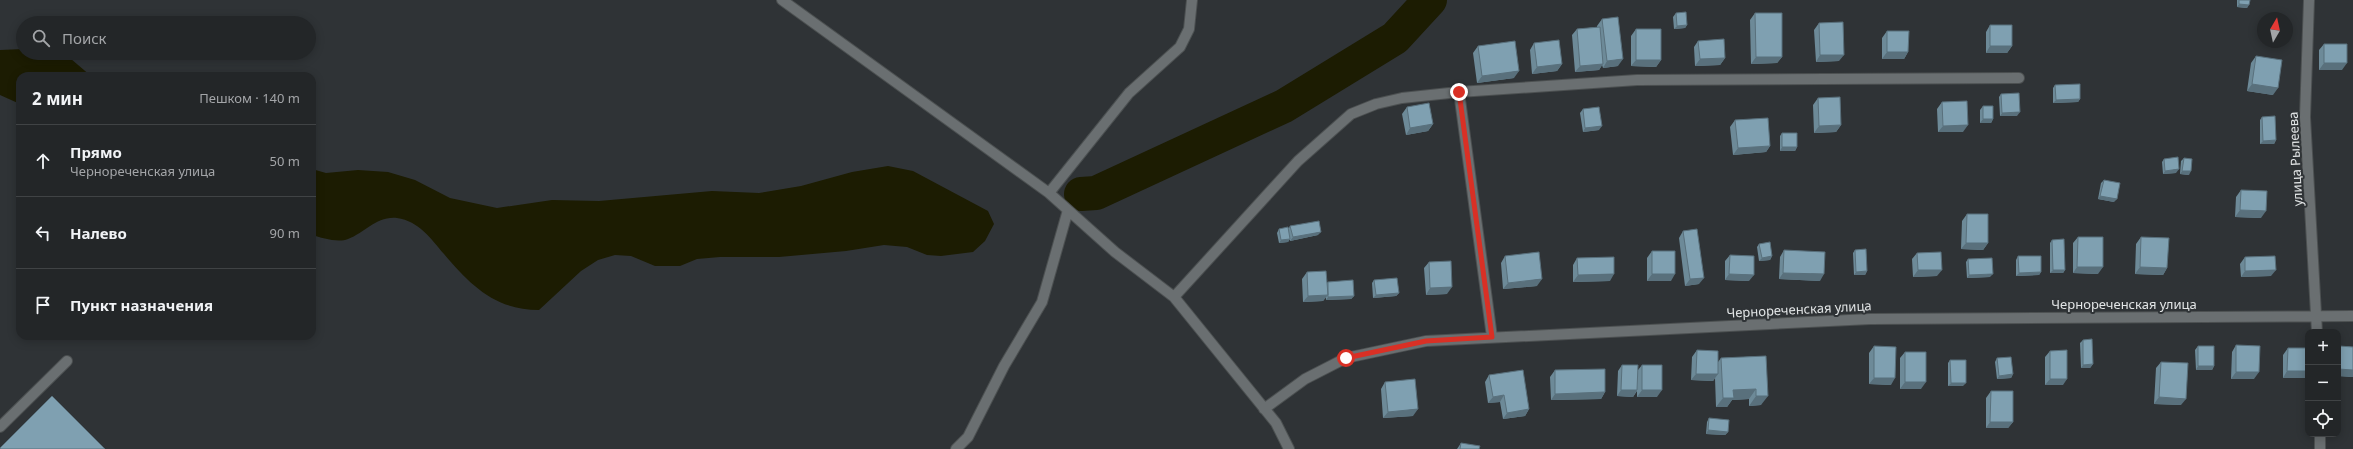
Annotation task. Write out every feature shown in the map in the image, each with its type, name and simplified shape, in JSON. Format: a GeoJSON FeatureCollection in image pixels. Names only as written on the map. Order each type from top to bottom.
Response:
{"type":"FeatureCollection","features":[{"type":"Feature","properties":{"kind":"street"},"geometry":{"type":"LineString","coordinates":[[782,0],[1049,193],[1114,252],[1174,297],[1276,423],[1289,449]]}},
{"type":"Feature","properties":{"kind":"street"},"geometry":{"type":"LineString","coordinates":[[1049,193],[1129,94],[1180,47],[1189,29],[1192,0]]}},
{"type":"Feature","properties":{"kind":"street","name":"улица Рылеева"},"geometry":{"type":"LineString","coordinates":[[2309,0],[2305,118],[2317,329]]}},
{"type":"Feature","properties":{"kind":"street"},"geometry":{"type":"LineString","coordinates":[[1174,297],[1298,161],[1351,114],[1376,104],[1402,98],[1459,92],[1637,80],[2020,78]]}},
{"type":"Feature","properties":{"kind":"street"},"geometry":{"type":"LineString","coordinates":[[1459,92],[1492,337]]}},
{"type":"Feature","properties":{"kind":"street"},"geometry":{"type":"LineString","coordinates":[[956,449],[968,437],[1004,366],[1042,302],[1068,210]]}},
{"type":"Feature","properties":{"kind":"street","name":"Чернореченская улица"},"geometry":{"type":"LineString","coordinates":[[1264,409],[1305,379],[1346,358],[1426,341],[1870,319],[2353,316]]}},
{"type":"Feature","properties":{"kind":"street"},"geometry":{"type":"LineString","coordinates":[[0,427],[67,361]]}},
{"type":"Feature","properties":{"kind":"street"},"geometry":{"type":"LineString","coordinates":[[2320,437],[2320,449]]}},
{"type":"Feature","properties":{"kind":"shaded area"},"geometry":{"type":"Polygon","coordinates":[[[16,49],[16,60],[72,60],[86,72],[16,72],[16,102],[0,95],[0,50],[16,49]]]}},
{"type":"Feature","properties":{"kind":"shaded area"},"geometry":{"type":"Polygon","coordinates":[[[888,166],[913,171],[988,211],[994,224],[985,241],[973,252],[941,256],[927,255],[907,247],[884,245],[846,251],[779,257],[720,257],[697,259],[680,266],[655,266],[631,256],[615,255],[598,260],[581,271],[539,310],[510,306],[497,301],[486,294],[475,286],[454,266],[424,232],[412,223],[405,220],[390,218],[383,220],[344,240],[330,240],[316,236],[316,170],[326,173],[358,170],[388,172],[415,180],[450,198],[497,208],[552,200],[599,201],[712,191],[759,193],[801,186],[852,172],[888,166]]]}},
{"type":"Feature","properties":{"kind":"building"},"geometry":{"type":"Polygon","coordinates":[[[2239,0],[2250,0],[2249,5],[2239,4],[2239,0]]]}},
{"type":"Feature","properties":{"kind":"building"},"geometry":{"type":"Polygon","coordinates":[[[1686,12],[1687,25],[1677,26],[1676,13],[1686,12]]]}},
{"type":"Feature","properties":{"kind":"building"},"geometry":{"type":"Polygon","coordinates":[[[1755,13],[1782,13],[1782,57],[1756,57],[1755,13]]]}},
{"type":"Feature","properties":{"kind":"building"},"geometry":{"type":"Polygon","coordinates":[[[1618,17],[1623,59],[1607,61],[1602,19],[1618,17]]]}},
{"type":"Feature","properties":{"kind":"building"},"geometry":{"type":"Polygon","coordinates":[[[1843,22],[1844,55],[1820,55],[1819,23],[1843,22]]]}},
{"type":"Feature","properties":{"kind":"building"},"geometry":{"type":"Polygon","coordinates":[[[1990,25],[2012,25],[2012,46],[1990,46],[1990,25]]]}},
{"type":"Feature","properties":{"kind":"building"},"geometry":{"type":"Polygon","coordinates":[[[1600,27],[1603,64],[1580,66],[1577,29],[1600,27]]]}},
{"type":"Feature","properties":{"kind":"building"},"geometry":{"type":"Polygon","coordinates":[[[1636,29],[1661,29],[1661,60],[1636,60],[1636,29]]]}},
{"type":"Feature","properties":{"kind":"building"},"geometry":{"type":"Polygon","coordinates":[[[1887,31],[1909,31],[1908,52],[1887,52],[1887,31]]]}},
{"type":"Feature","properties":{"kind":"building"},"geometry":{"type":"Polygon","coordinates":[[[1724,39],[1725,58],[1700,59],[1698,41],[1724,39]]]}},
{"type":"Feature","properties":{"kind":"building"},"geometry":{"type":"Polygon","coordinates":[[[1559,40],[1562,64],[1537,67],[1534,43],[1559,40]]]}},
{"type":"Feature","properties":{"kind":"building"},"geometry":{"type":"Polygon","coordinates":[[[1515,41],[1519,71],[1482,76],[1478,46],[1515,41]]]}},
{"type":"Feature","properties":{"kind":"building"},"geometry":{"type":"Polygon","coordinates":[[[2324,44],[2347,44],[2347,63],[2324,63],[2324,44]]]}},
{"type":"Feature","properties":{"kind":"building"},"geometry":{"type":"Polygon","coordinates":[[[2256,56],[2282,60],[2278,88],[2252,84],[2256,56]]]}},
{"type":"Feature","properties":{"kind":"building"},"geometry":{"type":"Polygon","coordinates":[[[2080,84],[2080,99],[2056,100],[2055,85],[2080,84]]]}},
{"type":"Feature","properties":{"kind":"building"},"geometry":{"type":"Polygon","coordinates":[[[2019,93],[2020,112],[2002,113],[2001,94],[2019,93]]]}},
{"type":"Feature","properties":{"kind":"building"},"geometry":{"type":"Polygon","coordinates":[[[1840,97],[1841,125],[1819,126],[1818,98],[1840,97]]]}},
{"type":"Feature","properties":{"kind":"building"},"geometry":{"type":"Polygon","coordinates":[[[1967,101],[1968,125],[1943,126],[1942,102],[1967,101]]]}},
{"type":"Feature","properties":{"kind":"building"},"geometry":{"type":"Polygon","coordinates":[[[1429,103],[1433,124],[1410,128],[1407,107],[1429,103]]]}},
{"type":"Feature","properties":{"kind":"building"},"geometry":{"type":"Polygon","coordinates":[[[1983,106],[1993,106],[1993,119],[1983,119],[1983,106]]]}},
{"type":"Feature","properties":{"kind":"building"},"geometry":{"type":"Polygon","coordinates":[[[1599,107],[1602,126],[1585,128],[1583,109],[1599,107]]]}},
{"type":"Feature","properties":{"kind":"building"},"geometry":{"type":"Polygon","coordinates":[[[2275,116],[2276,140],[2263,141],[2262,117],[2275,116]]]}},
{"type":"Feature","properties":{"kind":"building"},"geometry":{"type":"Polygon","coordinates":[[[1768,118],[1770,146],[1738,148],[1735,120],[1768,118]]]}},
{"type":"Feature","properties":{"kind":"building"},"geometry":{"type":"Polygon","coordinates":[[[1782,133],[1797,133],[1797,147],[1782,147],[1782,133]]]}},
{"type":"Feature","properties":{"kind":"building"},"geometry":{"type":"Polygon","coordinates":[[[2178,157],[2179,169],[2165,171],[2164,159],[2178,157]]]}},
{"type":"Feature","properties":{"kind":"building"},"geometry":{"type":"Polygon","coordinates":[[[2184,158],[2192,159],[2191,171],[2182,171],[2184,158]]]}},
{"type":"Feature","properties":{"kind":"building"},"geometry":{"type":"Polygon","coordinates":[[[2104,180],[2120,183],[2117,199],[2100,196],[2104,180]]]}},
{"type":"Feature","properties":{"kind":"building"},"geometry":{"type":"Polygon","coordinates":[[[2241,190],[2267,191],[2266,211],[2240,210],[2241,190]]]}},
{"type":"Feature","properties":{"kind":"building"},"geometry":{"type":"Polygon","coordinates":[[[1967,214],[1988,214],[1988,243],[1966,243],[1967,214]]]}},
{"type":"Feature","properties":{"kind":"building"},"geometry":{"type":"Polygon","coordinates":[[[1319,221],[1321,232],[1293,237],[1290,226],[1319,221]]]}},
{"type":"Feature","properties":{"kind":"building"},"geometry":{"type":"Polygon","coordinates":[[[1288,227],[1290,239],[1281,240],[1279,229],[1288,227]]]}},
{"type":"Feature","properties":{"kind":"building"},"geometry":{"type":"Polygon","coordinates":[[[1697,229],[1704,278],[1690,279],[1683,231],[1697,229]]]}},
{"type":"Feature","properties":{"kind":"building"},"geometry":{"type":"Polygon","coordinates":[[[2078,237],[2103,237],[2103,267],[2077,267],[2078,237]]]}},
{"type":"Feature","properties":{"kind":"building"},"geometry":{"type":"Polygon","coordinates":[[[2141,237],[2169,238],[2167,268],[2140,267],[2141,237]]]}},
{"type":"Feature","properties":{"kind":"building"},"geometry":{"type":"Polygon","coordinates":[[[2064,239],[2065,270],[2053,270],[2052,240],[2064,239]]]}},
{"type":"Feature","properties":{"kind":"building"},"geometry":{"type":"Polygon","coordinates":[[[1770,242],[1772,256],[1762,258],[1759,244],[1770,242]]]}},
{"type":"Feature","properties":{"kind":"building"},"geometry":{"type":"Polygon","coordinates":[[[1866,249],[1867,271],[1856,272],[1855,250],[1866,249]]]}},
{"type":"Feature","properties":{"kind":"building"},"geometry":{"type":"Polygon","coordinates":[[[1784,250],[1825,252],[1824,274],[1783,273],[1784,250]]]}},
{"type":"Feature","properties":{"kind":"building"},"geometry":{"type":"Polygon","coordinates":[[[1652,251],[1675,251],[1675,274],[1652,274],[1652,251]]]}},
{"type":"Feature","properties":{"kind":"building"},"geometry":{"type":"Polygon","coordinates":[[[1539,252],[1542,279],[1508,283],[1505,256],[1539,252]]]}},
{"type":"Feature","properties":{"kind":"building"},"geometry":{"type":"Polygon","coordinates":[[[1941,252],[1942,270],[1918,270],[1917,253],[1941,252]]]}},
{"type":"Feature","properties":{"kind":"building"},"geometry":{"type":"Polygon","coordinates":[[[1730,255],[1754,256],[1754,275],[1729,274],[1730,255]]]}},
{"type":"Feature","properties":{"kind":"building"},"geometry":{"type":"Polygon","coordinates":[[[2018,256],[2041,256],[2041,272],[2019,273],[2018,256]]]}},
{"type":"Feature","properties":{"kind":"building"},"geometry":{"type":"Polygon","coordinates":[[[2275,256],[2276,270],[2245,271],[2245,257],[2275,256]]]}},
{"type":"Feature","properties":{"kind":"building"},"geometry":{"type":"Polygon","coordinates":[[[1614,257],[1614,274],[1578,275],[1577,258],[1614,257]]]}},
{"type":"Feature","properties":{"kind":"building"},"geometry":{"type":"Polygon","coordinates":[[[1992,258],[1993,274],[1969,275],[1968,259],[1992,258]]]}},
{"type":"Feature","properties":{"kind":"building"},"geometry":{"type":"Polygon","coordinates":[[[1451,261],[1452,287],[1430,288],[1429,262],[1451,261]]]}},
{"type":"Feature","properties":{"kind":"building"},"geometry":{"type":"Polygon","coordinates":[[[1326,271],[1328,295],[1308,296],[1307,272],[1326,271]]]}},
{"type":"Feature","properties":{"kind":"building"},"geometry":{"type":"Polygon","coordinates":[[[1397,278],[1399,293],[1376,295],[1374,280],[1397,278]]]}},
{"type":"Feature","properties":{"kind":"building"},"geometry":{"type":"Polygon","coordinates":[[[1353,280],[1354,296],[1328,297],[1328,282],[1353,280]]]}},
{"type":"Feature","properties":{"kind":"building"},"geometry":{"type":"Polygon","coordinates":[[[2092,339],[2093,364],[2083,365],[2083,340],[2092,339]]]}},
{"type":"Feature","properties":{"kind":"building"},"geometry":{"type":"Polygon","coordinates":[[[2236,345],[2260,346],[2259,372],[2236,372],[2236,345]]]}},
{"type":"Feature","properties":{"kind":"building"},"geometry":{"type":"Polygon","coordinates":[[[1874,346],[1896,347],[1895,378],[1874,378],[1874,346]]]}},
{"type":"Feature","properties":{"kind":"building"},"geometry":{"type":"Polygon","coordinates":[[[2198,346],[2214,346],[2214,366],[2198,366],[2198,346]]]}},
{"type":"Feature","properties":{"kind":"building"},"geometry":{"type":"Polygon","coordinates":[[[2341,346],[2353,347],[2353,370],[2341,369],[2341,346]]]}},
{"type":"Feature","properties":{"kind":"building"},"geometry":{"type":"Polygon","coordinates":[[[2288,348],[2305,348],[2305,371],[2287,371],[2288,348]]]}},
{"type":"Feature","properties":{"kind":"building"},"geometry":{"type":"Polygon","coordinates":[[[1697,350],[1718,351],[1718,374],[1696,374],[1697,350]]]}},
{"type":"Feature","properties":{"kind":"building"},"geometry":{"type":"Polygon","coordinates":[[[2067,350],[2067,379],[2050,379],[2050,351],[2067,350]]]}},
{"type":"Feature","properties":{"kind":"building"},"geometry":{"type":"Polygon","coordinates":[[[1905,352],[1926,352],[1926,382],[1905,382],[1905,352]]]}},
{"type":"Feature","properties":{"kind":"building"},"geometry":{"type":"Polygon","coordinates":[[[1766,356],[1768,396],[1756,396],[1756,389],[1733,390],[1734,398],[1723,398],[1721,358],[1766,356]]]}},
{"type":"Feature","properties":{"kind":"building"},"geometry":{"type":"Polygon","coordinates":[[[2011,357],[2013,374],[1999,376],[1997,358],[2011,357]]]}},
{"type":"Feature","properties":{"kind":"building"},"geometry":{"type":"Polygon","coordinates":[[[1950,360],[1966,360],[1966,383],[1951,383],[1950,360]]]}},
{"type":"Feature","properties":{"kind":"building"},"geometry":{"type":"Polygon","coordinates":[[[2161,362],[2188,363],[2186,399],[2159,397],[2161,362]]]}},
{"type":"Feature","properties":{"kind":"building"},"geometry":{"type":"Polygon","coordinates":[[[1622,365],[1638,365],[1637,390],[1621,390],[1622,365]]]}},
{"type":"Feature","properties":{"kind":"building"},"geometry":{"type":"Polygon","coordinates":[[[1642,365],[1662,365],[1662,390],[1642,390],[1642,365]]]}},
{"type":"Feature","properties":{"kind":"building"},"geometry":{"type":"Polygon","coordinates":[[[1605,369],[1605,392],[1555,394],[1555,370],[1605,369]]]}},
{"type":"Feature","properties":{"kind":"building"},"geometry":{"type":"Polygon","coordinates":[[[1523,370],[1529,409],[1507,413],[1504,395],[1493,397],[1489,375],[1523,370]]]}},
{"type":"Feature","properties":{"kind":"building"},"geometry":{"type":"Polygon","coordinates":[[[1415,379],[1418,409],[1388,412],[1385,382],[1415,379]]]}},
{"type":"Feature","properties":{"kind":"building"},"geometry":{"type":"Polygon","coordinates":[[[1991,391],[2013,391],[2013,422],[1990,422],[1991,391]]]}},
{"type":"Feature","properties":{"kind":"building"},"geometry":{"type":"Polygon","coordinates":[[[52,396],[105,449],[0,449],[52,396]]]}},
{"type":"Feature","properties":{"kind":"building"},"geometry":{"type":"Polygon","coordinates":[[[1709,418],[1729,420],[1728,432],[1708,430],[1709,418]]]}},
{"type":"Feature","properties":{"kind":"building"},"geometry":{"type":"Polygon","coordinates":[[[1461,443],[1480,446],[1479,449],[1460,449],[1461,443]]]}},
{"type":"Feature","properties":{"kind":"waterway"},"geometry":{"type":"LineString","coordinates":[[1081,194],[1096,193],[1284,106],[1395,38],[1430,0]]}},
{"type":"Feature","properties":{"kind":"route"},"geometry":{"type":"LineString","coordinates":[[1346,358],[1426,341],[1492,337],[1459,92]]}}]}
